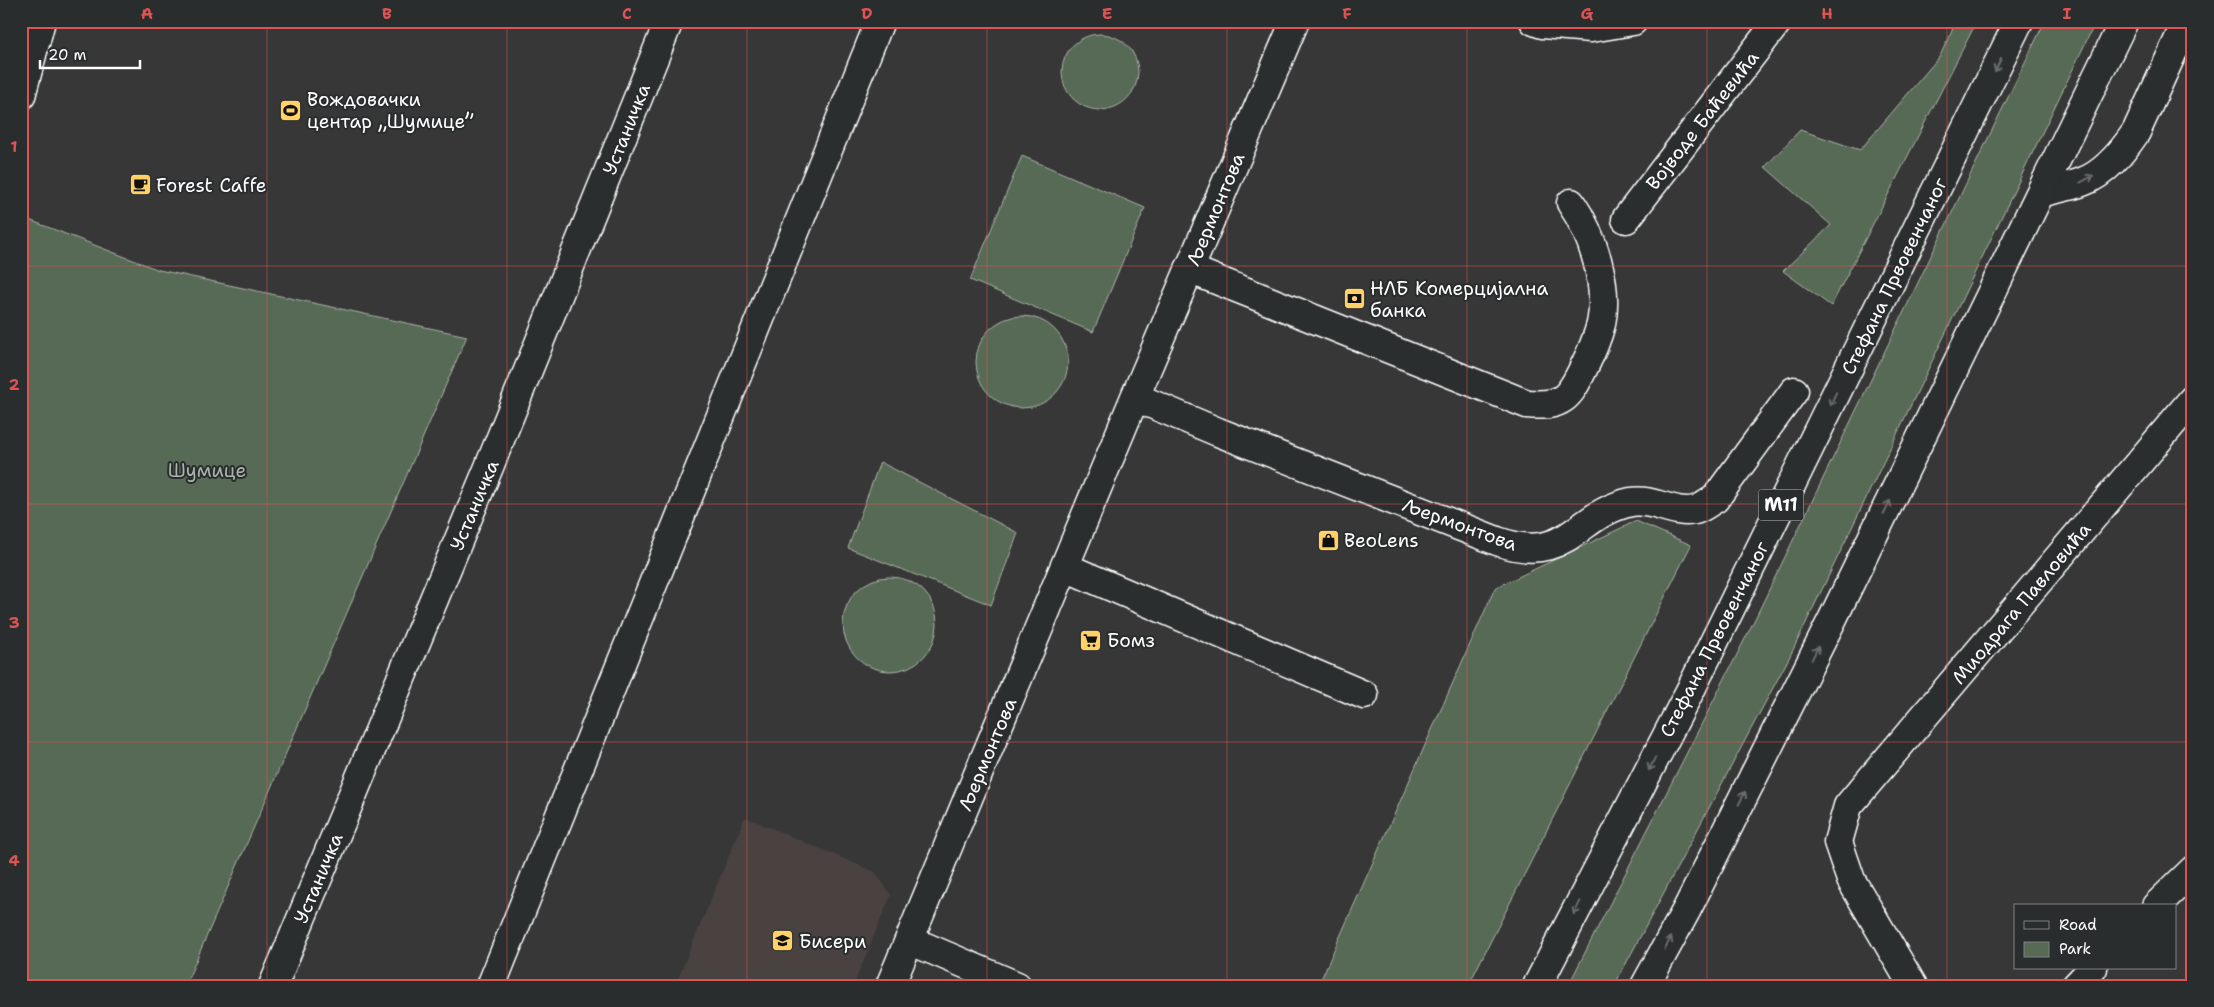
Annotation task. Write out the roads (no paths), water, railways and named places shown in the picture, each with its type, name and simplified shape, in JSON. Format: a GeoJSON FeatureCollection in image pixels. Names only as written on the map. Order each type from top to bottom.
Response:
{"type":"FeatureCollection","features":[{"type":"Feature","properties":{"kind":"main road"},"geometry":{"type":"LineString","coordinates":[[21,96],[41,21]]}},
{"type":"Feature","properties":{"kind":"main road","name":"Устаничка"},"geometry":{"type":"LineString","coordinates":[[273,986],[490,468],[669,21]]}},
{"type":"Feature","properties":{"kind":"main road"},"geometry":{"type":"LineString","coordinates":[[490,986],[880,21]]}},
{"type":"Feature","properties":{"kind":"main road","name":"Љермонтова"},"geometry":{"type":"LineString","coordinates":[[890,986],[1189,269],[1295,21]]}},
{"type":"Feature","properties":{"kind":"main road"},"geometry":{"type":"LineString","coordinates":[[1534,21],[1542,24],[1592,28],[1633,21]]}},
{"type":"Feature","properties":{"kind":"main road","name":"Војводе Баћевића"},"geometry":{"type":"LineString","coordinates":[[1626,219],[1778,21]]}},
{"type":"Feature","properties":{"kind":"main road","name":"Стефана Првовенчаног"},"geometry":{"type":"LineString","coordinates":[[1537,986],[1691,689],[2020,21]]}},
{"type":"Feature","properties":{"kind":"main road"},"geometry":{"type":"LineString","coordinates":[[1645,986],[1687,909],[1829,626],[2124,21]]}},
{"type":"Feature","properties":{"kind":"main road"},"geometry":{"type":"LineString","coordinates":[[2040,193],[2084,182],[2125,147],[2136,132],[2187,21]]}},
{"type":"Feature","properties":{"kind":"main road"},"geometry":{"type":"LineString","coordinates":[[1189,269],[1526,404],[1542,406],[1559,403],[1571,391],[1592,351],[1601,323],[1602,300],[1597,261],[1586,226],[1572,203]]}},
{"type":"Feature","properties":{"kind":"main road","name":"Љермонтова"},"geometry":{"type":"LineString","coordinates":[[1135,398],[1497,541],[1511,546],[1541,548],[1558,543],[1601,515],[1631,502],[1656,503],[1675,510],[1696,510],[1715,499],[1794,391]]}},
{"type":"Feature","properties":{"kind":"main road","name":"Миодрага Павловића"},"geometry":{"type":"LineString","coordinates":[[1913,986],[1883,937],[1848,873],[1838,842],[1848,806],[2193,399]]}},
{"type":"Feature","properties":{"kind":"main road"},"geometry":{"type":"LineString","coordinates":[[1065,567],[1364,695]]}},
{"type":"Feature","properties":{"kind":"main road"},"geometry":{"type":"LineString","coordinates":[[2158,904],[2193,870]]}},
{"type":"Feature","properties":{"kind":"main road"},"geometry":{"type":"LineString","coordinates":[[909,940],[1017,986]]}},
{"type":"Feature","properties":{"kind":"main road"},"geometry":{"type":"LineString","coordinates":[[2076,986],[2091,970]]}},
{"type":"Feature","properties":{"kind":"place","name":"Вождовачки центар „Шумице”"},"geometry":{"type":"Point","coordinates":[291,110]}},
{"type":"Feature","properties":{"kind":"place","name":"Forest Caffe"},"geometry":{"type":"Point","coordinates":[140,185]}},
{"type":"Feature","properties":{"kind":"place","name":"НЛБ Комерцијална банка"},"geometry":{"type":"Point","coordinates":[1354,299]}},
{"type":"Feature","properties":{"kind":"place","name":"BeoLens"},"geometry":{"type":"Point","coordinates":[1328,540]}},
{"type":"Feature","properties":{"kind":"place","name":"Бомз"},"geometry":{"type":"Point","coordinates":[1091,640]}},
{"type":"Feature","properties":{"kind":"place","name":"Бисери"},"geometry":{"type":"Point","coordinates":[783,941]}},
{"type":"Feature","properties":{"kind":"park label","name":"Шумице"},"geometry":{"type":"Point","coordinates":[207,470]}}]}
